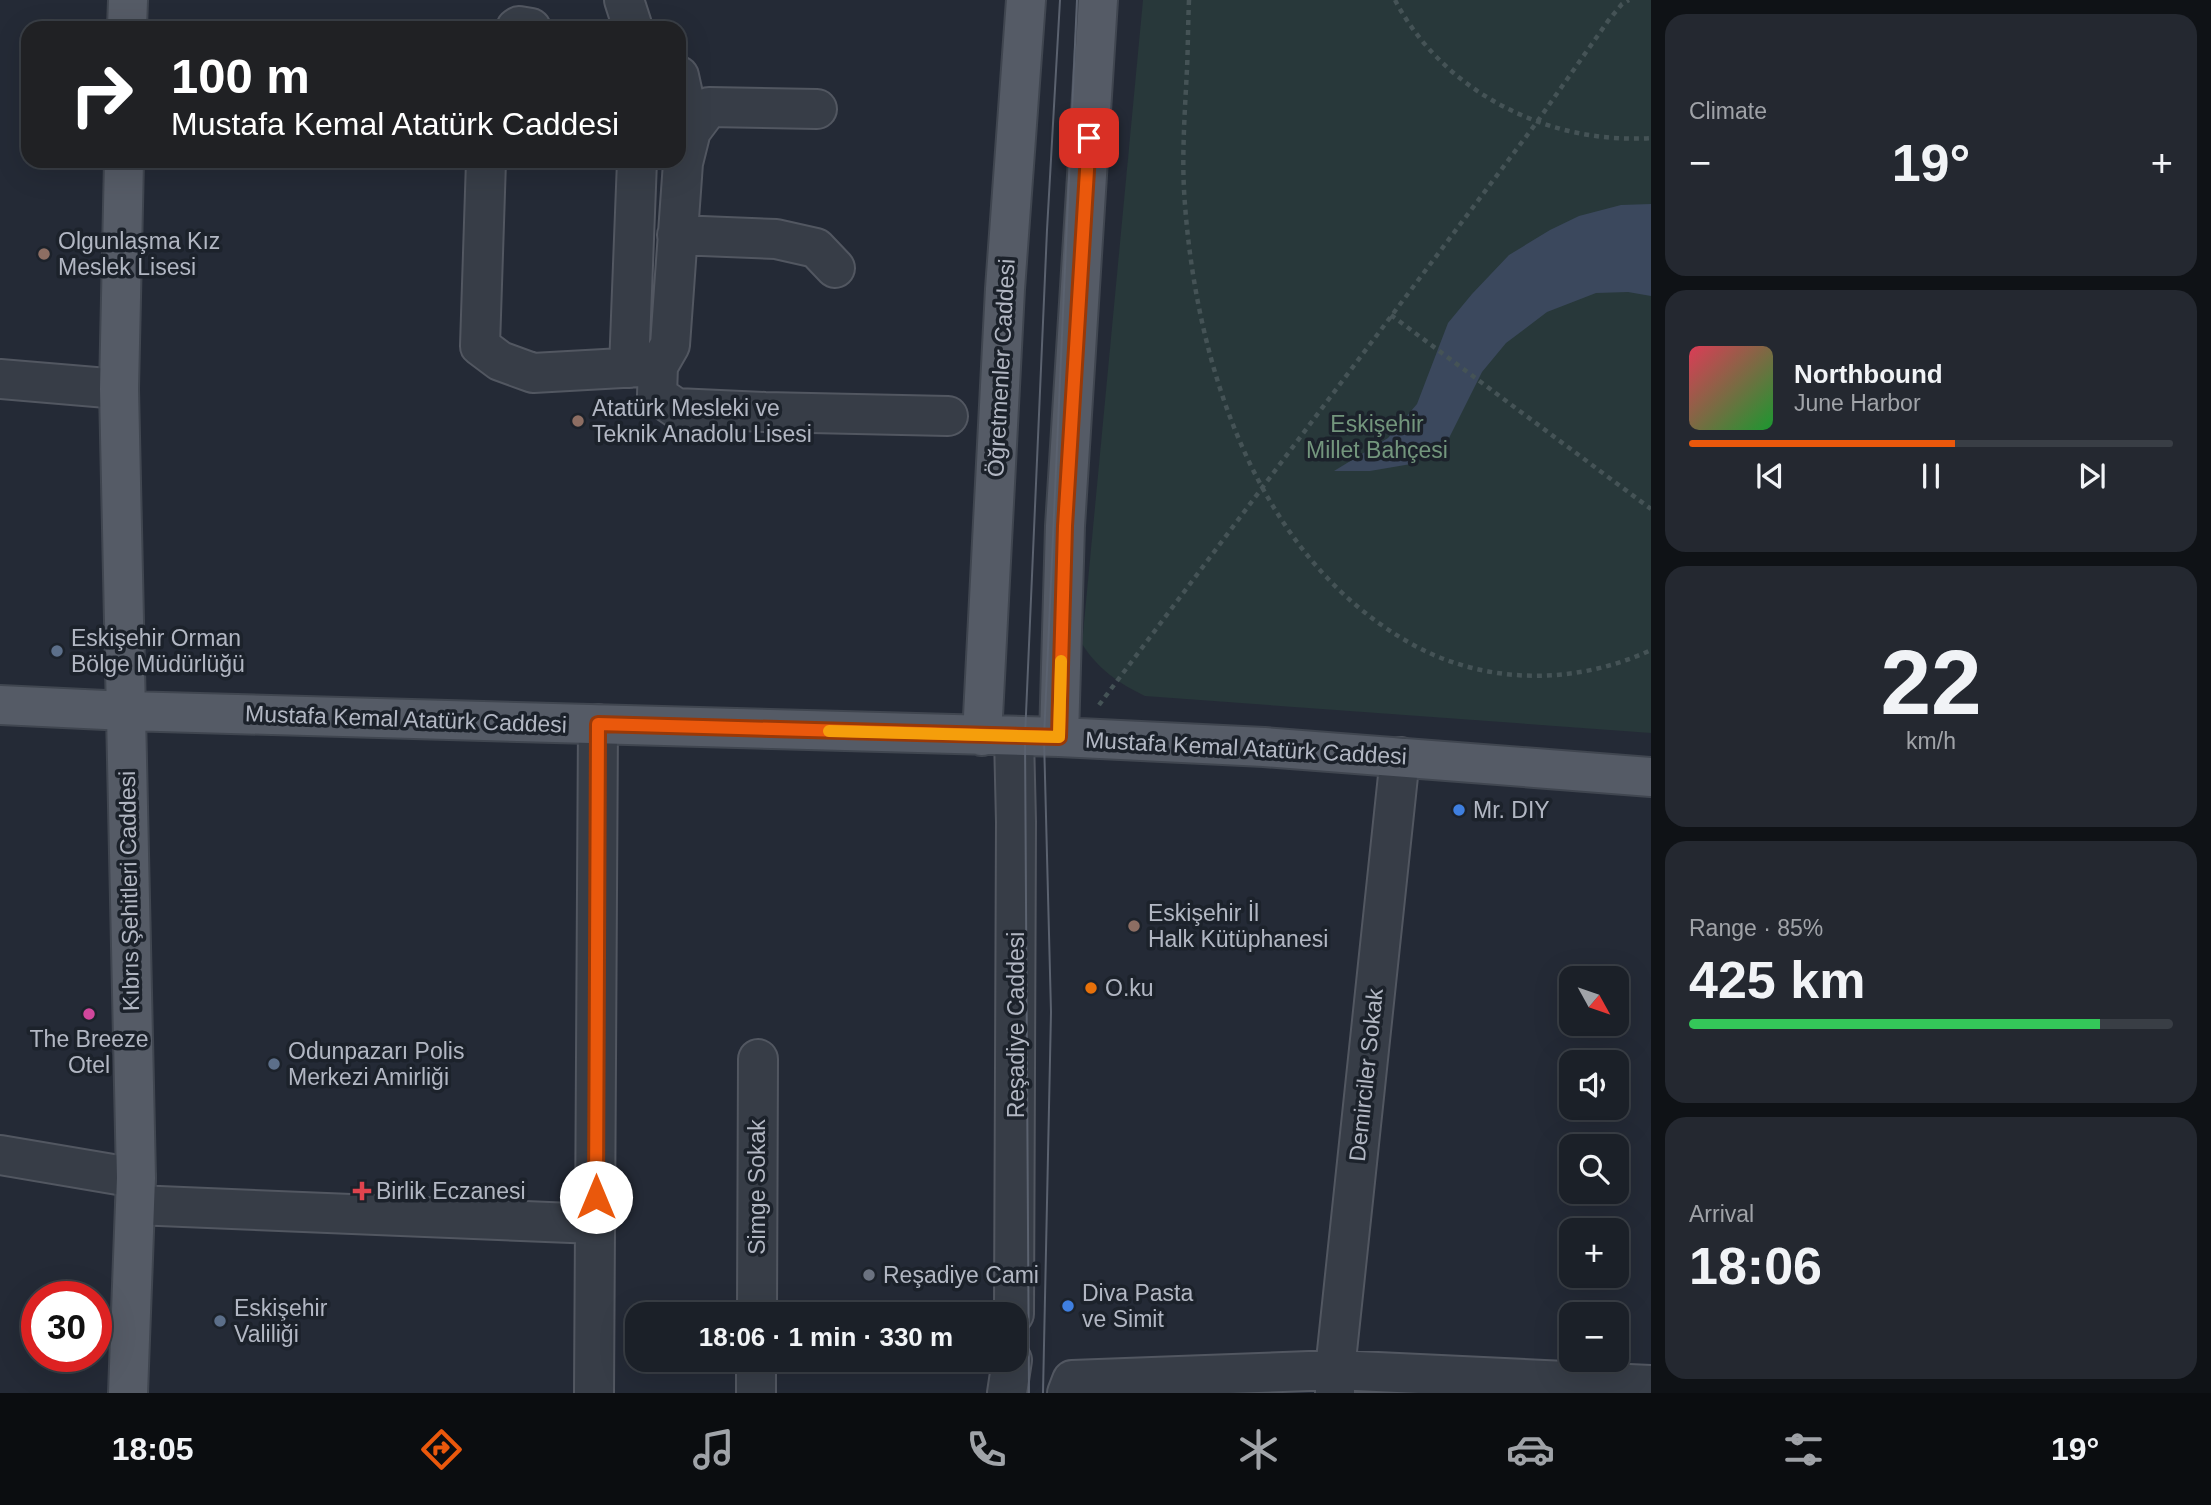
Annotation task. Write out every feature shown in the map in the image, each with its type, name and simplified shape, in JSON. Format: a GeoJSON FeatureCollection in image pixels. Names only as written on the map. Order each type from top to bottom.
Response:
{"type":"FeatureCollection","features":[{"type":"Feature","properties":{"kind":"main road"},"geometry":{"type":"LineString","coordinates":[[127,21],[128,0]]}},
{"type":"Feature","properties":{"kind":"main road","name":"Öğretmenler Caddesi"},"geometry":{"type":"LineString","coordinates":[[998,736],[1005,289],[1026,0]]}},
{"type":"Feature","properties":{"kind":"main road"},"geometry":{"type":"LineString","coordinates":[[1059,737],[1065,526],[1098,0]]}},
{"type":"Feature","properties":{"kind":"main road"},"geometry":{"type":"LineString","coordinates":[[119,389],[124,168]]}},
{"type":"Feature","properties":{"kind":"main road","name":"Kıbrıs Şehitleri Caddesi"},"geometry":{"type":"LineString","coordinates":[[119,389],[135,1192],[128,1393]]}},
{"type":"Feature","properties":{"kind":"main road","name":"Mustafa Kemal Atatürk Caddesi"},"geometry":{"type":"LineString","coordinates":[[0,705],[126,711],[1059,737],[1264,747],[1651,777]]}},
{"type":"Feature","properties":{"kind":"street"},"geometry":{"type":"LineString","coordinates":[[624,0],[631,21]]}},
{"type":"Feature","properties":{"kind":"street"},"geometry":{"type":"LineString","coordinates":[[691,131],[709,107],[817,109]]}},
{"type":"Feature","properties":{"kind":"street"},"geometry":{"type":"LineString","coordinates":[[686,108],[691,131],[686,154]]}},
{"type":"Feature","properties":{"kind":"street"},"geometry":{"type":"LineString","coordinates":[[486,168],[480,346],[499,361],[533,373],[643,367],[670,345],[683,168]]}},
{"type":"Feature","properties":{"kind":"street"},"geometry":{"type":"LineString","coordinates":[[680,182],[636,169],[643,367],[657,395],[676,408],[948,416]]}},
{"type":"Feature","properties":{"kind":"street"},"geometry":{"type":"LineString","coordinates":[[677,235],[776,239],[816,248],[835,268]]}},
{"type":"Feature","properties":{"kind":"street"},"geometry":{"type":"LineString","coordinates":[[0,379],[119,389]]}},
{"type":"Feature","properties":{"kind":"street"},"geometry":{"type":"LineString","coordinates":[[594,1393],[598,724]]}},
{"type":"Feature","properties":{"kind":"street","name":"Reşadiye Caddesi"},"geometry":{"type":"LineString","coordinates":[[998,736],[1017,822],[1014,1302]]}},
{"type":"Feature","properties":{"kind":"street","name":"Demirciler Sokak"},"geometry":{"type":"LineString","coordinates":[[1335,1381],[1400,757]]}},
{"type":"Feature","properties":{"kind":"street","name":"Simge Sokak"},"geometry":{"type":"LineString","coordinates":[[757,1302],[758,1059]]}},
{"type":"Feature","properties":{"kind":"street"},"geometry":{"type":"LineString","coordinates":[[0,1155],[135,1192],[596,1224]]}},
{"type":"Feature","properties":{"kind":"street"},"geometry":{"type":"LineString","coordinates":[[756,1372],[756,1393]]}},
{"type":"Feature","properties":{"kind":"street"},"geometry":{"type":"LineString","coordinates":[[1007,1393],[1010,1372]]}},
{"type":"Feature","properties":{"kind":"street"},"geometry":{"type":"LineString","coordinates":[[1067,1393],[1072,1380],[1651,1385]]}},
{"type":"Feature","properties":{"kind":"path"},"geometry":{"type":"LineString","coordinates":[[1189,0],[1183,130],[1184,189],[1189,248],[1198,305],[1211,360],[1248,461],[1300,546],[1331,582],[1363,612],[1398,637],[1436,656],[1474,669],[1514,676],[1554,676],[1594,670],[1651,650]]}},
{"type":"Feature","properties":{"kind":"path"},"geometry":{"type":"LineString","coordinates":[[1395,0],[1422,40],[1450,69],[1492,99],[1537,122],[1597,136],[1651,138]]}},
{"type":"Feature","properties":{"kind":"path"},"geometry":{"type":"LineString","coordinates":[[1094,712],[1537,122],[1608,20],[1629,0]]}},
{"type":"Feature","properties":{"kind":"path"},"geometry":{"type":"LineString","coordinates":[[1391,315],[1651,509]]}},
{"type":"Feature","properties":{"kind":"green space","name":"Eskişehir Millet Bahçesi"},"geometry":{"type":"Polygon","coordinates":[[[1143,0],[1651,0],[1651,733],[1145,696],[1109,674],[1082,644],[1143,0]]]}},
{"type":"Feature","properties":{"kind":"water"},"geometry":{"type":"Polygon","coordinates":[[[1651,204],[1651,296],[1628,292],[1596,293],[1547,312],[1506,343],[1482,372],[1449,438],[1411,464],[1370,471],[1334,471],[1388,438],[1417,404],[1448,323],[1509,255],[1579,216],[1621,205],[1651,204]]]}},
{"type":"Feature","properties":{"kind":"tram line"},"geometry":{"type":"LineString","coordinates":[[1029,1393],[1025,737],[1060,0]]}},
{"type":"Feature","properties":{"kind":"tram line"},"geometry":{"type":"LineString","coordinates":[[1043,1393],[1051,1012],[1044,738],[1077,0]]}},
{"type":"Feature","properties":{"kind":"slow traffic"},"geometry":{"type":"LineString","coordinates":[[829,731],[1059,737],[1061,661]]}},
{"type":"Feature","properties":{"kind":"place","name":"Olgunlaşma Kız Meslek Lisesi"},"geometry":{"type":"Point","coordinates":[44,254]}},
{"type":"Feature","properties":{"kind":"place","name":"Atatürk Mesleki ve Teknik Anadolu Lisesi"},"geometry":{"type":"Point","coordinates":[578,421]}},
{"type":"Feature","properties":{"kind":"place","name":"Eskişehir Orman Bölge Müdürlüğü"},"geometry":{"type":"Point","coordinates":[57,651]}},
{"type":"Feature","properties":{"kind":"place","name":"Mr. DIY"},"geometry":{"type":"Point","coordinates":[1459,810]}},
{"type":"Feature","properties":{"kind":"place","name":"Eskişehir İl Halk Kütüphanesi"},"geometry":{"type":"Point","coordinates":[1134,926]}},
{"type":"Feature","properties":{"kind":"place","name":"O.ku"},"geometry":{"type":"Point","coordinates":[1091,988]}},
{"type":"Feature","properties":{"kind":"place","name":"The Breeze Otel"},"geometry":{"type":"Point","coordinates":[89,1014]}},
{"type":"Feature","properties":{"kind":"place","name":"Odunpazarı Polis Merkezi Amirliği"},"geometry":{"type":"Point","coordinates":[274,1064]}},
{"type":"Feature","properties":{"kind":"place","name":"Birlik Eczanesi"},"geometry":{"type":"Point","coordinates":[362,1191]}},
{"type":"Feature","properties":{"kind":"place","name":"Reşadiye Cami"},"geometry":{"type":"Point","coordinates":[869,1275]}},
{"type":"Feature","properties":{"kind":"place","name":"Diva Pasta ve Simit"},"geometry":{"type":"Point","coordinates":[1068,1306]}},
{"type":"Feature","properties":{"kind":"place","name":"Eskişehir Valiliği"},"geometry":{"type":"Point","coordinates":[220,1321]}},
{"type":"Feature","properties":{"kind":"route"},"geometry":{"type":"LineString","coordinates":[[596,1197],[598,724],[1059,737],[1065,526],[1089,138]]}}]}
